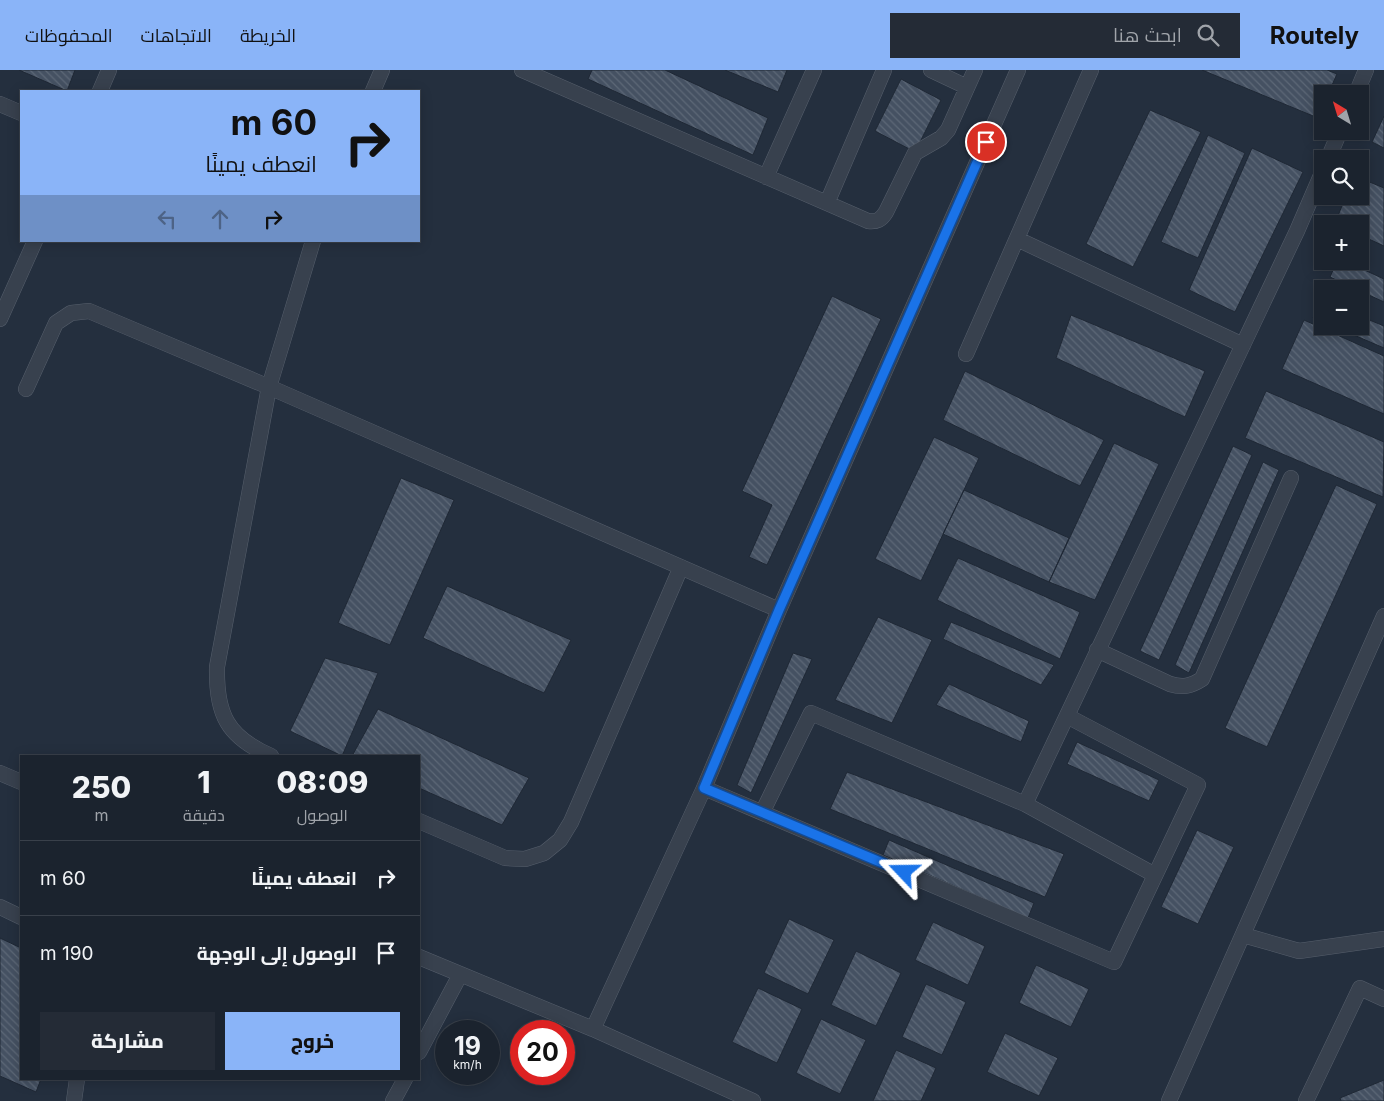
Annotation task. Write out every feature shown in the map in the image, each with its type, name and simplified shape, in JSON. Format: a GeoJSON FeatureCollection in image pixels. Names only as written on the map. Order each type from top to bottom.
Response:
{"type":"FeatureCollection","features":[{"type":"Feature","properties":{"kind":"lane"},"geometry":{"type":"LineString","coordinates":[[100,90],[109,70]]}},
{"type":"Feature","properties":{"kind":"lane"},"geometry":{"type":"LineString","coordinates":[[373,90],[382,70]]}},
{"type":"Feature","properties":{"kind":"lane"},"geometry":{"type":"LineString","coordinates":[[522,70],[868,221],[882,218],[918,150],[945,134],[975,70]]}},
{"type":"Feature","properties":{"kind":"lane"},"geometry":{"type":"LineString","coordinates":[[766,177],[814,70]]}},
{"type":"Feature","properties":{"kind":"lane"},"geometry":{"type":"LineString","coordinates":[[827,203],[884,70]]}},
{"type":"Feature","properties":{"kind":"lane"},"geometry":{"type":"LineString","coordinates":[[931,70],[967,87]]}},
{"type":"Feature","properties":{"kind":"lane"},"geometry":{"type":"LineString","coordinates":[[593,1029],[704,788],[779,610],[1018,70]]}},
{"type":"Feature","properties":{"kind":"lane"},"geometry":{"type":"LineString","coordinates":[[966,354],[1091,70]]}},
{"type":"Feature","properties":{"kind":"lane"},"geometry":{"type":"LineString","coordinates":[[1360,85],[1366,70]]}},
{"type":"Feature","properties":{"kind":"lane"},"geometry":{"type":"LineString","coordinates":[[0,104],[20,113]]}},
{"type":"Feature","properties":{"kind":"lane"},"geometry":{"type":"LineString","coordinates":[[1025,804],[1243,345],[1314,190]]}},
{"type":"Feature","properties":{"kind":"lane"},"geometry":{"type":"LineString","coordinates":[[1017,239],[1243,345]]}},
{"type":"Feature","properties":{"kind":"lane"},"geometry":{"type":"LineString","coordinates":[[0,319],[35,242]]}},
{"type":"Feature","properties":{"kind":"lane"},"geometry":{"type":"LineString","coordinates":[[269,755],[245,742],[230,727],[219,708],[217,667],[269,386],[313,242]]}},
{"type":"Feature","properties":{"kind":"lane"},"geometry":{"type":"LineString","coordinates":[[26,389],[56,323],[71,313],[89,311],[269,386],[779,610]]}},
{"type":"Feature","properties":{"kind":"lane"},"geometry":{"type":"LineString","coordinates":[[1097,650],[1170,684],[1181,687],[1192,685],[1202,679],[1291,478]]}},
{"type":"Feature","properties":{"kind":"lane"},"geometry":{"type":"LineString","coordinates":[[420,821],[504,858],[525,859],[544,853],[560,840],[571,822],[681,567]]}},
{"type":"Feature","properties":{"kind":"lane"},"geometry":{"type":"LineString","coordinates":[[1169,1101],[1384,616]]}},
{"type":"Feature","properties":{"kind":"lane"},"geometry":{"type":"LineString","coordinates":[[763,812],[811,713],[1025,804],[1155,875]]}},
{"type":"Feature","properties":{"kind":"lane"},"geometry":{"type":"LineString","coordinates":[[704,788],[1114,962],[1198,785],[1067,716]]}},
{"type":"Feature","properties":{"kind":"lane"},"geometry":{"type":"LineString","coordinates":[[0,773],[20,782]]}},
{"type":"Feature","properties":{"kind":"lane"},"geometry":{"type":"LineString","coordinates":[[0,907],[20,917]]}},
{"type":"Feature","properties":{"kind":"lane"},"geometry":{"type":"LineString","coordinates":[[1243,935],[1298,951],[1384,939]]}},
{"type":"Feature","properties":{"kind":"lane"},"geometry":{"type":"LineString","coordinates":[[420,956],[460,975],[593,1029],[753,1101]]}},
{"type":"Feature","properties":{"kind":"lane"},"geometry":{"type":"LineString","coordinates":[[420,1050],[460,975]]}},
{"type":"Feature","properties":{"kind":"lane"},"geometry":{"type":"LineString","coordinates":[[1306,1101],[1360,988],[1384,999]]}},
{"type":"Feature","properties":{"kind":"lane"},"geometry":{"type":"LineString","coordinates":[[74,1101],[77,1080]]}},
{"type":"Feature","properties":{"kind":"lane"},"geometry":{"type":"LineString","coordinates":[[393,1101],[404,1080]]}},
{"type":"Feature","properties":{"kind":"building"},"geometry":{"type":"Polygon","coordinates":[[[19,70],[75,70],[67,90],[19,70]]]}},
{"type":"Feature","properties":{"kind":"building"},"geometry":{"type":"Polygon","coordinates":[[[592,70],[665,70],[768,118],[753,155],[588,79],[592,70]]]}},
{"type":"Feature","properties":{"kind":"building"},"geometry":{"type":"Polygon","coordinates":[[[725,70],[787,70],[778,92],[725,70]]]}},
{"type":"Feature","properties":{"kind":"building"},"geometry":{"type":"Polygon","coordinates":[[[1202,70],[1327,70],[1337,74],[1332,85],[1314,85],[1314,116],[1202,70]]]}},
{"type":"Feature","properties":{"kind":"building"},"geometry":{"type":"Polygon","coordinates":[[[901,79],[941,100],[915,152],[875,131],[901,79]]]}},
{"type":"Feature","properties":{"kind":"building"},"geometry":{"type":"Polygon","coordinates":[[[1150,110],[1201,132],[1133,267],[1086,244],[1150,110]]]}},
{"type":"Feature","properties":{"kind":"building"},"geometry":{"type":"Polygon","coordinates":[[[1384,116],[1384,148],[1372,142],[1384,116]]]}},
{"type":"Feature","properties":{"kind":"building"},"geometry":{"type":"Polygon","coordinates":[[[1208,135],[1245,153],[1198,258],[1161,242],[1208,135]]]}},
{"type":"Feature","properties":{"kind":"building"},"geometry":{"type":"Polygon","coordinates":[[[1252,148],[1303,172],[1235,312],[1189,290],[1252,148]]]}},
{"type":"Feature","properties":{"kind":"building"},"geometry":{"type":"Polygon","coordinates":[[[1369,182],[1384,188],[1384,246],[1369,239],[1369,215],[1338,215],[1342,205],[1369,205],[1369,182]]]}},
{"type":"Feature","properties":{"kind":"building"},"geometry":{"type":"Polygon","coordinates":[[[1333,270],[1364,270],[1384,279],[1384,302],[1369,295],[1369,280],[1336,280],[1330,277],[1333,270]]]}},
{"type":"Feature","properties":{"kind":"building"},"geometry":{"type":"Polygon","coordinates":[[[832,296],[881,319],[767,565],[749,557],[772,505],[742,491],[832,296]]]}},
{"type":"Feature","properties":{"kind":"building"},"geometry":{"type":"Polygon","coordinates":[[[1071,315],[1205,371],[1185,417],[1056,358],[1071,315]]]}},
{"type":"Feature","properties":{"kind":"building"},"geometry":{"type":"Polygon","coordinates":[[[1304,320],[1314,324],[1314,335],[1337,335],[1384,356],[1384,414],[1282,369],[1304,320]]]}},
{"type":"Feature","properties":{"kind":"building"},"geometry":{"type":"Polygon","coordinates":[[[1369,320],[1384,326],[1384,348],[1354,335],[1369,335],[1369,320]]]}},
{"type":"Feature","properties":{"kind":"building"},"geometry":{"type":"Polygon","coordinates":[[[965,371],[1104,440],[1080,486],[943,420],[965,371]]]}},
{"type":"Feature","properties":{"kind":"building"},"geometry":{"type":"Polygon","coordinates":[[[1266,391],[1384,442],[1383,497],[1245,438],[1266,391]]]}},
{"type":"Feature","properties":{"kind":"building"},"geometry":{"type":"Polygon","coordinates":[[[934,437],[979,458],[921,581],[875,559],[934,437]]]}},
{"type":"Feature","properties":{"kind":"building"},"geometry":{"type":"Polygon","coordinates":[[[1114,443],[1159,464],[1095,600],[1049,582],[1114,443]]]}},
{"type":"Feature","properties":{"kind":"building"},"geometry":{"type":"Polygon","coordinates":[[[1233,446],[1252,455],[1159,660],[1140,651],[1233,446]]]}},
{"type":"Feature","properties":{"kind":"building"},"geometry":{"type":"Polygon","coordinates":[[[1263,462],[1279,470],[1189,673],[1175,665],[1263,462]]]}},
{"type":"Feature","properties":{"kind":"building"},"geometry":{"type":"Polygon","coordinates":[[[401,478],[454,500],[390,645],[338,623],[401,478]]]}},
{"type":"Feature","properties":{"kind":"building"},"geometry":{"type":"Polygon","coordinates":[[[1336,485],[1377,504],[1267,747],[1225,728],[1336,485]]]}},
{"type":"Feature","properties":{"kind":"building"},"geometry":{"type":"Polygon","coordinates":[[[964,490],[1069,538],[1049,582],[943,534],[964,490]]]}},
{"type":"Feature","properties":{"kind":"building"},"geometry":{"type":"Polygon","coordinates":[[[958,558],[1080,612],[1060,659],[937,600],[958,558]]]}},
{"type":"Feature","properties":{"kind":"building"},"geometry":{"type":"Polygon","coordinates":[[[447,586],[571,640],[544,693],[423,638],[447,586]]]}},
{"type":"Feature","properties":{"kind":"building"},"geometry":{"type":"Polygon","coordinates":[[[878,617],[932,640],[892,723],[835,700],[878,617]]]}},
{"type":"Feature","properties":{"kind":"building"},"geometry":{"type":"Polygon","coordinates":[[[951,622],[1054,665],[1041,685],[943,639],[951,622]]]}},
{"type":"Feature","properties":{"kind":"building"},"geometry":{"type":"Polygon","coordinates":[[[793,653],[812,659],[751,793],[737,785],[793,653]]]}},
{"type":"Feature","properties":{"kind":"building"},"geometry":{"type":"Polygon","coordinates":[[[325,658],[378,673],[342,755],[290,731],[325,658]]]}},
{"type":"Feature","properties":{"kind":"building"},"geometry":{"type":"Polygon","coordinates":[[[949,684],[1029,721],[1021,742],[936,705],[949,684]]]}},
{"type":"Feature","properties":{"kind":"building"},"geometry":{"type":"Polygon","coordinates":[[[378,709],[529,778],[502,825],[420,788],[420,755],[353,755],[378,709]]]}},
{"type":"Feature","properties":{"kind":"building"},"geometry":{"type":"Polygon","coordinates":[[[1077,742],[1159,780],[1149,801],[1067,764],[1077,742]]]}},
{"type":"Feature","properties":{"kind":"building"},"geometry":{"type":"Polygon","coordinates":[[[847,772],[1064,854],[1045,897],[830,809],[847,772]]]}},
{"type":"Feature","properties":{"kind":"building"},"geometry":{"type":"Polygon","coordinates":[[[1197,830],[1234,847],[1198,924],[1161,907],[1197,830]]]}},
{"type":"Feature","properties":{"kind":"building"},"geometry":{"type":"Polygon","coordinates":[[[889,840],[1034,903],[1028,918],[883,855],[889,840]]]}},
{"type":"Feature","properties":{"kind":"building"},"geometry":{"type":"Polygon","coordinates":[[[789,919],[834,940],[808,994],[764,973],[789,919]]]}},
{"type":"Feature","properties":{"kind":"building"},"geometry":{"type":"Polygon","coordinates":[[[933,922],[985,946],[968,985],[915,960],[933,922]]]}},
{"type":"Feature","properties":{"kind":"building"},"geometry":{"type":"Polygon","coordinates":[[[0,938],[20,948],[20,1080],[41,1080],[36,1092],[0,1076],[0,938]]]}},
{"type":"Feature","properties":{"kind":"building"},"geometry":{"type":"Polygon","coordinates":[[[856,951],[901,973],[876,1026],[831,1005],[856,951]]]}},
{"type":"Feature","properties":{"kind":"building"},"geometry":{"type":"Polygon","coordinates":[[[1036,965],[1089,989],[1071,1027],[1019,1003],[1036,965]]]}},
{"type":"Feature","properties":{"kind":"building"},"geometry":{"type":"Polygon","coordinates":[[[926,984],[966,1002],[942,1055],[902,1037],[926,984]]]}},
{"type":"Feature","properties":{"kind":"building"},"geometry":{"type":"Polygon","coordinates":[[[758,988],[802,1009],[777,1063],[732,1042],[758,988]]]}},
{"type":"Feature","properties":{"kind":"building"},"geometry":{"type":"Polygon","coordinates":[[[821,1019],[866,1040],[840,1094],[796,1073],[821,1019]]]}},
{"type":"Feature","properties":{"kind":"building"},"geometry":{"type":"Polygon","coordinates":[[[1005,1033],[1058,1058],[1039,1096],[987,1072],[1005,1033]]]}},
{"type":"Feature","properties":{"kind":"building"},"geometry":{"type":"Polygon","coordinates":[[[896,1050],[936,1068],[921,1101],[873,1101],[896,1050]]]}},
{"type":"Feature","properties":{"kind":"building"},"geometry":{"type":"Polygon","coordinates":[[[1384,1080],[1384,1101],[1341,1101],[1340,1098],[1384,1080]]]}},
{"type":"Feature","properties":{"kind":"route"},"geometry":{"type":"LineString","coordinates":[[904,872],[704,788],[779,610],[986,142]]}}]}
